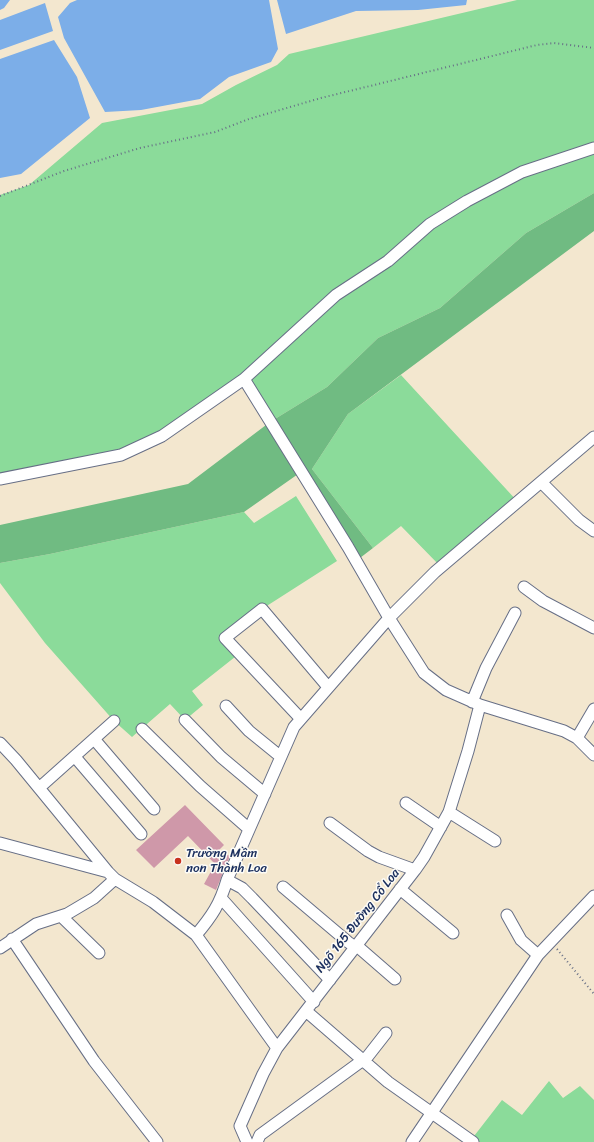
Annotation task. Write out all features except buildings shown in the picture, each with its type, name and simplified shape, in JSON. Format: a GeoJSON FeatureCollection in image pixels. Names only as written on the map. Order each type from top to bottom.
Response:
{"type":"FeatureCollection","features":[{"type":"Feature","properties":{"kind":"street"},"geometry":{"type":"LineString","coordinates":[[0,479],[121,455],[162,436],[244,379],[336,295],[388,261],[430,224],[467,201],[522,172],[594,148]]}},
{"type":"Feature","properties":{"kind":"street"},"geometry":{"type":"LineString","coordinates":[[244,379],[424,673],[446,690],[476,704],[564,730],[577,738],[594,755]]}},
{"type":"Feature","properties":{"kind":"street"},"geometry":{"type":"LineString","coordinates":[[196,935],[209,919],[221,898],[227,880],[294,726],[389,618],[435,572],[594,437]]}},
{"type":"Feature","properties":{"kind":"street"},"geometry":{"type":"LineString","coordinates":[[541,482],[579,520],[594,531]]}},
{"type":"Feature","properties":{"kind":"street"},"geometry":{"type":"LineString","coordinates":[[524,587],[543,601],[594,628]]}},
{"type":"Feature","properties":{"kind":"street"},"geometry":{"type":"LineString","coordinates":[[301,719],[225,638],[262,609],[328,687]]}},
{"type":"Feature","properties":{"kind":"street","name":"Ngõ 165 Đường Cổ Loa"},"geometry":{"type":"LineString","coordinates":[[247,1142],[240,1126],[263,1074],[278,1048],[415,870],[449,812],[468,751],[476,704],[486,668],[515,613]]}},
{"type":"Feature","properties":{"kind":"street"},"geometry":{"type":"LineString","coordinates":[[226,706],[249,731],[281,757]]}},
{"type":"Feature","properties":{"kind":"street"},"geometry":{"type":"LineString","coordinates":[[577,738],[594,710]]}},
{"type":"Feature","properties":{"kind":"street"},"geometry":{"type":"LineString","coordinates":[[185,720],[222,757],[265,794]]}},
{"type":"Feature","properties":{"kind":"street"},"geometry":{"type":"LineString","coordinates":[[39,788],[114,721]]}},
{"type":"Feature","properties":{"kind":"street"},"geometry":{"type":"LineString","coordinates":[[142,729],[200,786],[249,829]]}},
{"type":"Feature","properties":{"kind":"street"},"geometry":{"type":"LineString","coordinates":[[94,739],[154,809]]}},
{"type":"Feature","properties":{"kind":"street"},"geometry":{"type":"LineString","coordinates":[[0,743],[112,876]]}},
{"type":"Feature","properties":{"kind":"street"},"geometry":{"type":"LineString","coordinates":[[75,757],[141,834]]}},
{"type":"Feature","properties":{"kind":"street"},"geometry":{"type":"LineString","coordinates":[[406,803],[441,827]]}},
{"type":"Feature","properties":{"kind":"street"},"geometry":{"type":"LineString","coordinates":[[449,812],[495,841]]}},
{"type":"Feature","properties":{"kind":"street"},"geometry":{"type":"LineString","coordinates":[[330,823],[368,851],[379,857],[415,870]]}},
{"type":"Feature","properties":{"kind":"street"},"geometry":{"type":"LineString","coordinates":[[0,843],[112,876],[153,902],[196,935],[278,1048]]}},
{"type":"Feature","properties":{"kind":"street"},"geometry":{"type":"LineString","coordinates":[[0,948],[36,924],[61,916],[94,898],[112,876]]}},
{"type":"Feature","properties":{"kind":"street"},"geometry":{"type":"LineString","coordinates":[[227,880],[242,888],[330,980]]}},
{"type":"Feature","properties":{"kind":"street"},"geometry":{"type":"LineString","coordinates":[[284,887],[348,942],[356,946],[395,979]]}},
{"type":"Feature","properties":{"kind":"street"},"geometry":{"type":"LineString","coordinates":[[400,889],[453,933]]}},
{"type":"Feature","properties":{"kind":"street"},"geometry":{"type":"LineString","coordinates":[[412,1142],[538,955],[594,896]]}},
{"type":"Feature","properties":{"kind":"street"},"geometry":{"type":"LineString","coordinates":[[221,898],[314,1002]]}},
{"type":"Feature","properties":{"kind":"street"},"geometry":{"type":"LineString","coordinates":[[507,915],[521,940],[538,955]]}},
{"type":"Feature","properties":{"kind":"street"},"geometry":{"type":"LineString","coordinates":[[61,916],[99,953]]}},
{"type":"Feature","properties":{"kind":"street"},"geometry":{"type":"LineString","coordinates":[[12,939],[94,1061],[157,1142]]}},
{"type":"Feature","properties":{"kind":"street"},"geometry":{"type":"LineString","coordinates":[[306,1011],[388,1082],[473,1142]]}},
{"type":"Feature","properties":{"kind":"street"},"geometry":{"type":"LineString","coordinates":[[257,1142],[260,1135],[368,1056],[386,1033]]}},
{"type":"Feature","properties":{"kind":"path"},"geometry":{"type":"LineString","coordinates":[[0,196],[64,171],[140,148],[215,132],[249,119],[321,98],[537,45],[554,43],[594,48]]}},
{"type":"Feature","properties":{"kind":"path"},"geometry":{"type":"LineString","coordinates":[[551,941],[594,994]]}},
{"type":"Feature","properties":{"kind":"green space"},"geometry":{"type":"Polygon","coordinates":[[[517,0],[594,0],[594,193],[526,233],[440,308],[378,338],[327,387],[270,422],[244,380],[121,455],[0,479],[0,195],[29,185],[102,123],[202,104],[277,65],[289,54],[517,0]]]}},
{"type":"Feature","properties":{"kind":"green space"},"geometry":{"type":"Polygon","coordinates":[[[594,193],[594,231],[348,414],[312,469],[373,548],[356,561],[301,472],[244,512],[50,554],[0,563],[0,525],[188,484],[270,422],[327,387],[378,338],[440,308],[526,233],[594,193]]]}},
{"type":"Feature","properties":{"kind":"green space"},"geometry":{"type":"Polygon","coordinates":[[[401,375],[518,502],[441,567],[401,526],[373,548],[312,469],[348,414],[401,375]]]}},
{"type":"Feature","properties":{"kind":"green space"},"geometry":{"type":"Polygon","coordinates":[[[296,496],[337,561],[262,609],[225,638],[240,653],[192,691],[203,705],[185,720],[170,704],[132,737],[114,721],[45,643],[0,583],[0,563],[50,554],[244,512],[254,523],[296,496]]]}},
{"type":"Feature","properties":{"kind":"green space"},"geometry":{"type":"Polygon","coordinates":[[[549,1081],[563,1098],[580,1086],[594,1100],[594,1142],[473,1142],[471,1140],[502,1100],[522,1115],[549,1081]]]}},
{"type":"Feature","properties":{"kind":"water"},"geometry":{"type":"Polygon","coordinates":[[[0,0],[10,0],[4,8],[0,10],[0,0]]]}},
{"type":"Feature","properties":{"kind":"water"},"geometry":{"type":"Polygon","coordinates":[[[77,0],[269,0],[278,49],[271,62],[229,77],[200,99],[141,110],[105,112],[64,38],[58,17],[70,3],[77,0]]]}},
{"type":"Feature","properties":{"kind":"water"},"geometry":{"type":"Polygon","coordinates":[[[277,0],[467,0],[466,5],[418,10],[356,11],[286,34],[277,0]]]}},
{"type":"Feature","properties":{"kind":"water"},"geometry":{"type":"Polygon","coordinates":[[[45,3],[53,31],[0,50],[0,20],[45,3]]]}},
{"type":"Feature","properties":{"kind":"water"},"geometry":{"type":"Polygon","coordinates":[[[54,40],[77,77],[90,118],[21,174],[0,178],[0,59],[54,40]]]}},
{"type":"Feature","properties":{"kind":"place","name":"Trường Mầm non Thành Loa"},"geometry":{"type":"Point","coordinates":[178,861]}}]}
